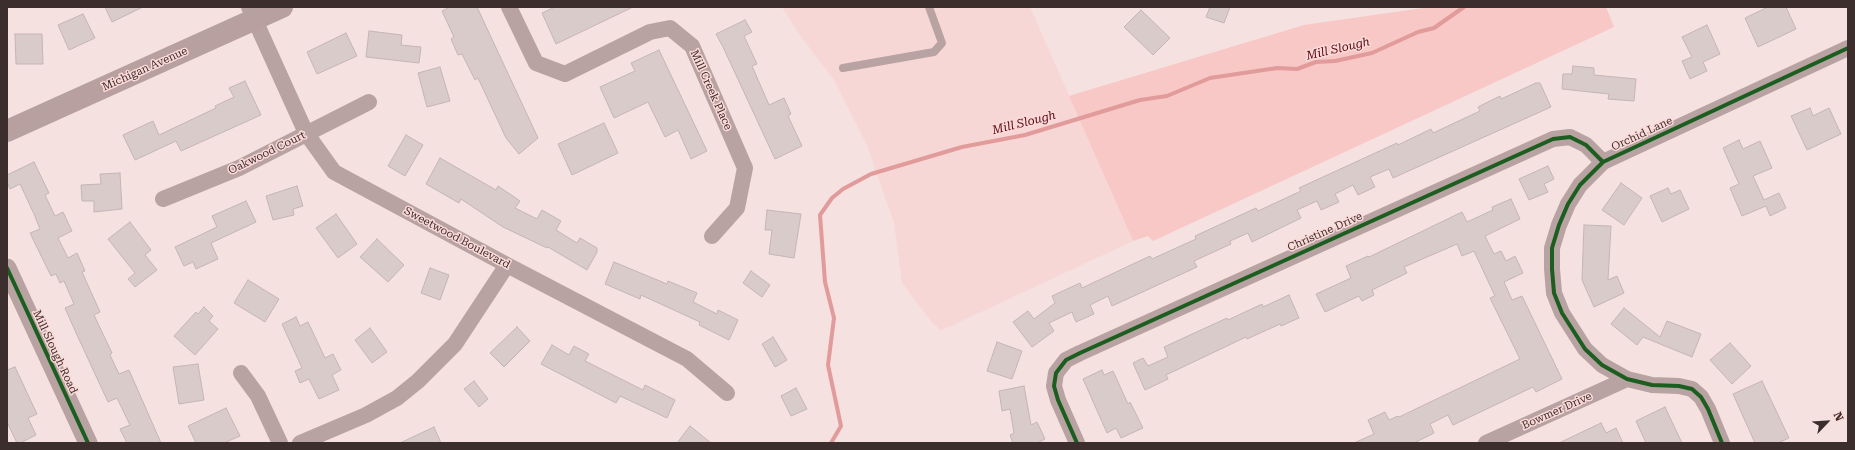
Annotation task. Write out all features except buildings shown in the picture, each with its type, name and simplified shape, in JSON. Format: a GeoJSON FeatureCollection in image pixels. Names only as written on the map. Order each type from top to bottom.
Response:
{"type":"FeatureCollection","features":[{"type":"Feature","properties":{"kind":"main road","name":"Michigan Avenue"},"geometry":{"type":"LineString","coordinates":[[7,131],[252,13],[282,7]]}},
{"type":"Feature","properties":{"kind":"street","name":"Mill Creek Place"},"geometry":{"type":"LineString","coordinates":[[509,7],[536,63],[565,74],[650,32],[670,28],[692,46],[745,168],[737,208],[712,236]]}},
{"type":"Feature","properties":{"kind":"street","name":"Sweetwood Boulevard"},"geometry":{"type":"LineString","coordinates":[[252,13],[306,133],[334,172],[687,359],[727,393]]}},
{"type":"Feature","properties":{"kind":"street","name":"Orchid Lane"},"geometry":{"type":"LineString","coordinates":[[1722,443],[1708,409],[1701,397],[1692,390],[1679,386],[1652,385],[1627,378],[1602,365],[1585,349],[1562,313],[1554,292],[1552,248],[1559,225],[1568,204],[1580,185],[1603,162],[1848,48]]}},
{"type":"Feature","properties":{"kind":"street","name":"Oakwood Court"},"geometry":{"type":"LineString","coordinates":[[163,199],[239,168],[369,102]]}},
{"type":"Feature","properties":{"kind":"street","name":"Christine Drive"},"geometry":{"type":"LineString","coordinates":[[1077,443],[1058,400],[1054,386],[1056,373],[1066,360],[1553,139],[1570,138],[1586,145],[1603,162]]}},
{"type":"Feature","properties":{"kind":"street"},"geometry":{"type":"LineString","coordinates":[[300,443],[366,415],[397,398],[413,385],[454,344],[507,265]]}},
{"type":"Feature","properties":{"kind":"street","name":"Mill Slough Road"},"geometry":{"type":"LineString","coordinates":[[7,268],[88,443]]}},
{"type":"Feature","properties":{"kind":"street"},"geometry":{"type":"LineString","coordinates":[[241,373],[258,396],[280,443]]}},
{"type":"Feature","properties":{"kind":"street","name":"Bowmer Drive"},"geometry":{"type":"LineString","coordinates":[[1486,443],[1627,378]]}},
{"type":"Feature","properties":{"kind":"lane"},"geometry":{"type":"LineString","coordinates":[[843,68],[934,52],[942,43],[929,7]]}},
{"type":"Feature","properties":{"kind":"shaded area"},"geometry":{"type":"Polygon","coordinates":[[[782,7],[1030,7],[1133,241],[940,331],[902,283],[894,223],[867,145],[834,80],[802,38],[782,7]]]}},
{"type":"Feature","properties":{"kind":"shaded area"},"geometry":{"type":"Polygon","coordinates":[[[1430,7],[1606,7],[1614,27],[1153,241],[1148,236],[1133,241],[1069,96],[1304,25],[1430,7]]]}},
{"type":"Feature","properties":{"kind":"waterway","name":"Mill Slough"},"geometry":{"type":"LineString","coordinates":[[831,443],[841,426],[828,365],[834,318],[825,282],[820,215],[832,198],[843,189],[871,174],[962,147],[1025,135],[1140,100],[1167,96],[1210,78],[1277,68],[1297,69],[1316,62],[1335,61],[1372,53],[1418,32],[1434,28],[1464,7]]}},
{"type":"Feature","properties":{"kind":"cycle path"},"geometry":{"type":"LineString","coordinates":[[1722,443],[1708,409],[1701,397],[1692,389],[1679,386],[1652,385],[1627,379],[1602,365],[1585,349],[1562,313],[1554,293],[1552,248],[1559,225],[1568,204],[1580,185],[1603,162],[1848,48]]}},
{"type":"Feature","properties":{"kind":"cycle path"},"geometry":{"type":"LineString","coordinates":[[1077,443],[1058,400],[1054,386],[1056,373],[1066,360],[1553,139],[1570,137],[1586,145],[1603,162]]}},
{"type":"Feature","properties":{"kind":"cycle path"},"geometry":{"type":"LineString","coordinates":[[7,268],[88,443]]}}]}
